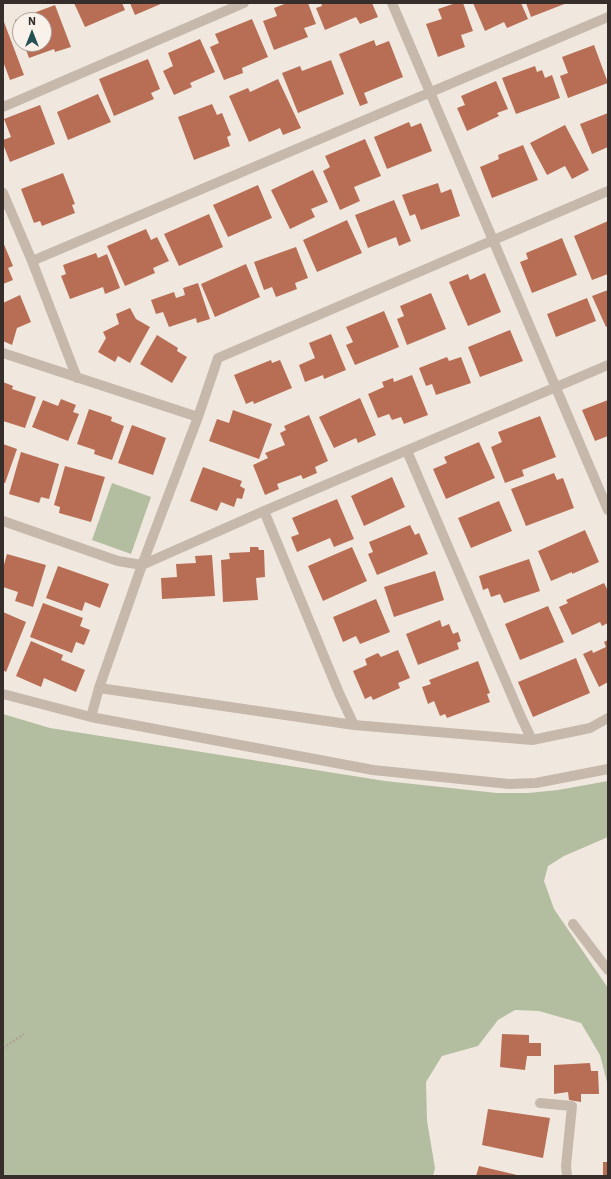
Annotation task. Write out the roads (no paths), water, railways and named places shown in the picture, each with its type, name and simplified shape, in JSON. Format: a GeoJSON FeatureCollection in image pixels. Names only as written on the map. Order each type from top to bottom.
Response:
{"type":"FeatureCollection","features":[{"type":"Feature","properties":{"kind":"street"},"geometry":{"type":"LineString","coordinates":[[3,107],[244,3]]}},
{"type":"Feature","properties":{"kind":"street"},"geometry":{"type":"LineString","coordinates":[[392,3],[608,510]]}},
{"type":"Feature","properties":{"kind":"street"},"geometry":{"type":"LineString","coordinates":[[32,261],[608,17]]}},
{"type":"Feature","properties":{"kind":"street"},"geometry":{"type":"LineString","coordinates":[[91,717],[99,688],[142,565],[198,417],[218,358],[608,191]]}},
{"type":"Feature","properties":{"kind":"street"},"geometry":{"type":"LineString","coordinates":[[3,193],[32,261],[77,378]]}},
{"type":"Feature","properties":{"kind":"street"},"geometry":{"type":"LineString","coordinates":[[3,353],[198,417]]}},
{"type":"Feature","properties":{"kind":"street"},"geometry":{"type":"LineString","coordinates":[[3,522],[118,561],[142,565],[264,511],[608,365]]}},
{"type":"Feature","properties":{"kind":"street"},"geometry":{"type":"LineString","coordinates":[[407,451],[532,740]]}},
{"type":"Feature","properties":{"kind":"street"},"geometry":{"type":"LineString","coordinates":[[264,511],[339,693],[354,725]]}},
{"type":"Feature","properties":{"kind":"street"},"geometry":{"type":"LineString","coordinates":[[99,688],[354,725],[532,740],[590,728],[608,718]]}},
{"type":"Feature","properties":{"kind":"street"},"geometry":{"type":"LineString","coordinates":[[3,694],[91,717],[373,770],[509,784],[536,783],[608,769]]}},
{"type":"Feature","properties":{"kind":"street"},"geometry":{"type":"LineString","coordinates":[[573,924],[608,970]]}},
{"type":"Feature","properties":{"kind":"street"},"geometry":{"type":"LineString","coordinates":[[540,1103],[572,1106],[566,1166],[567,1176]]}}]}
